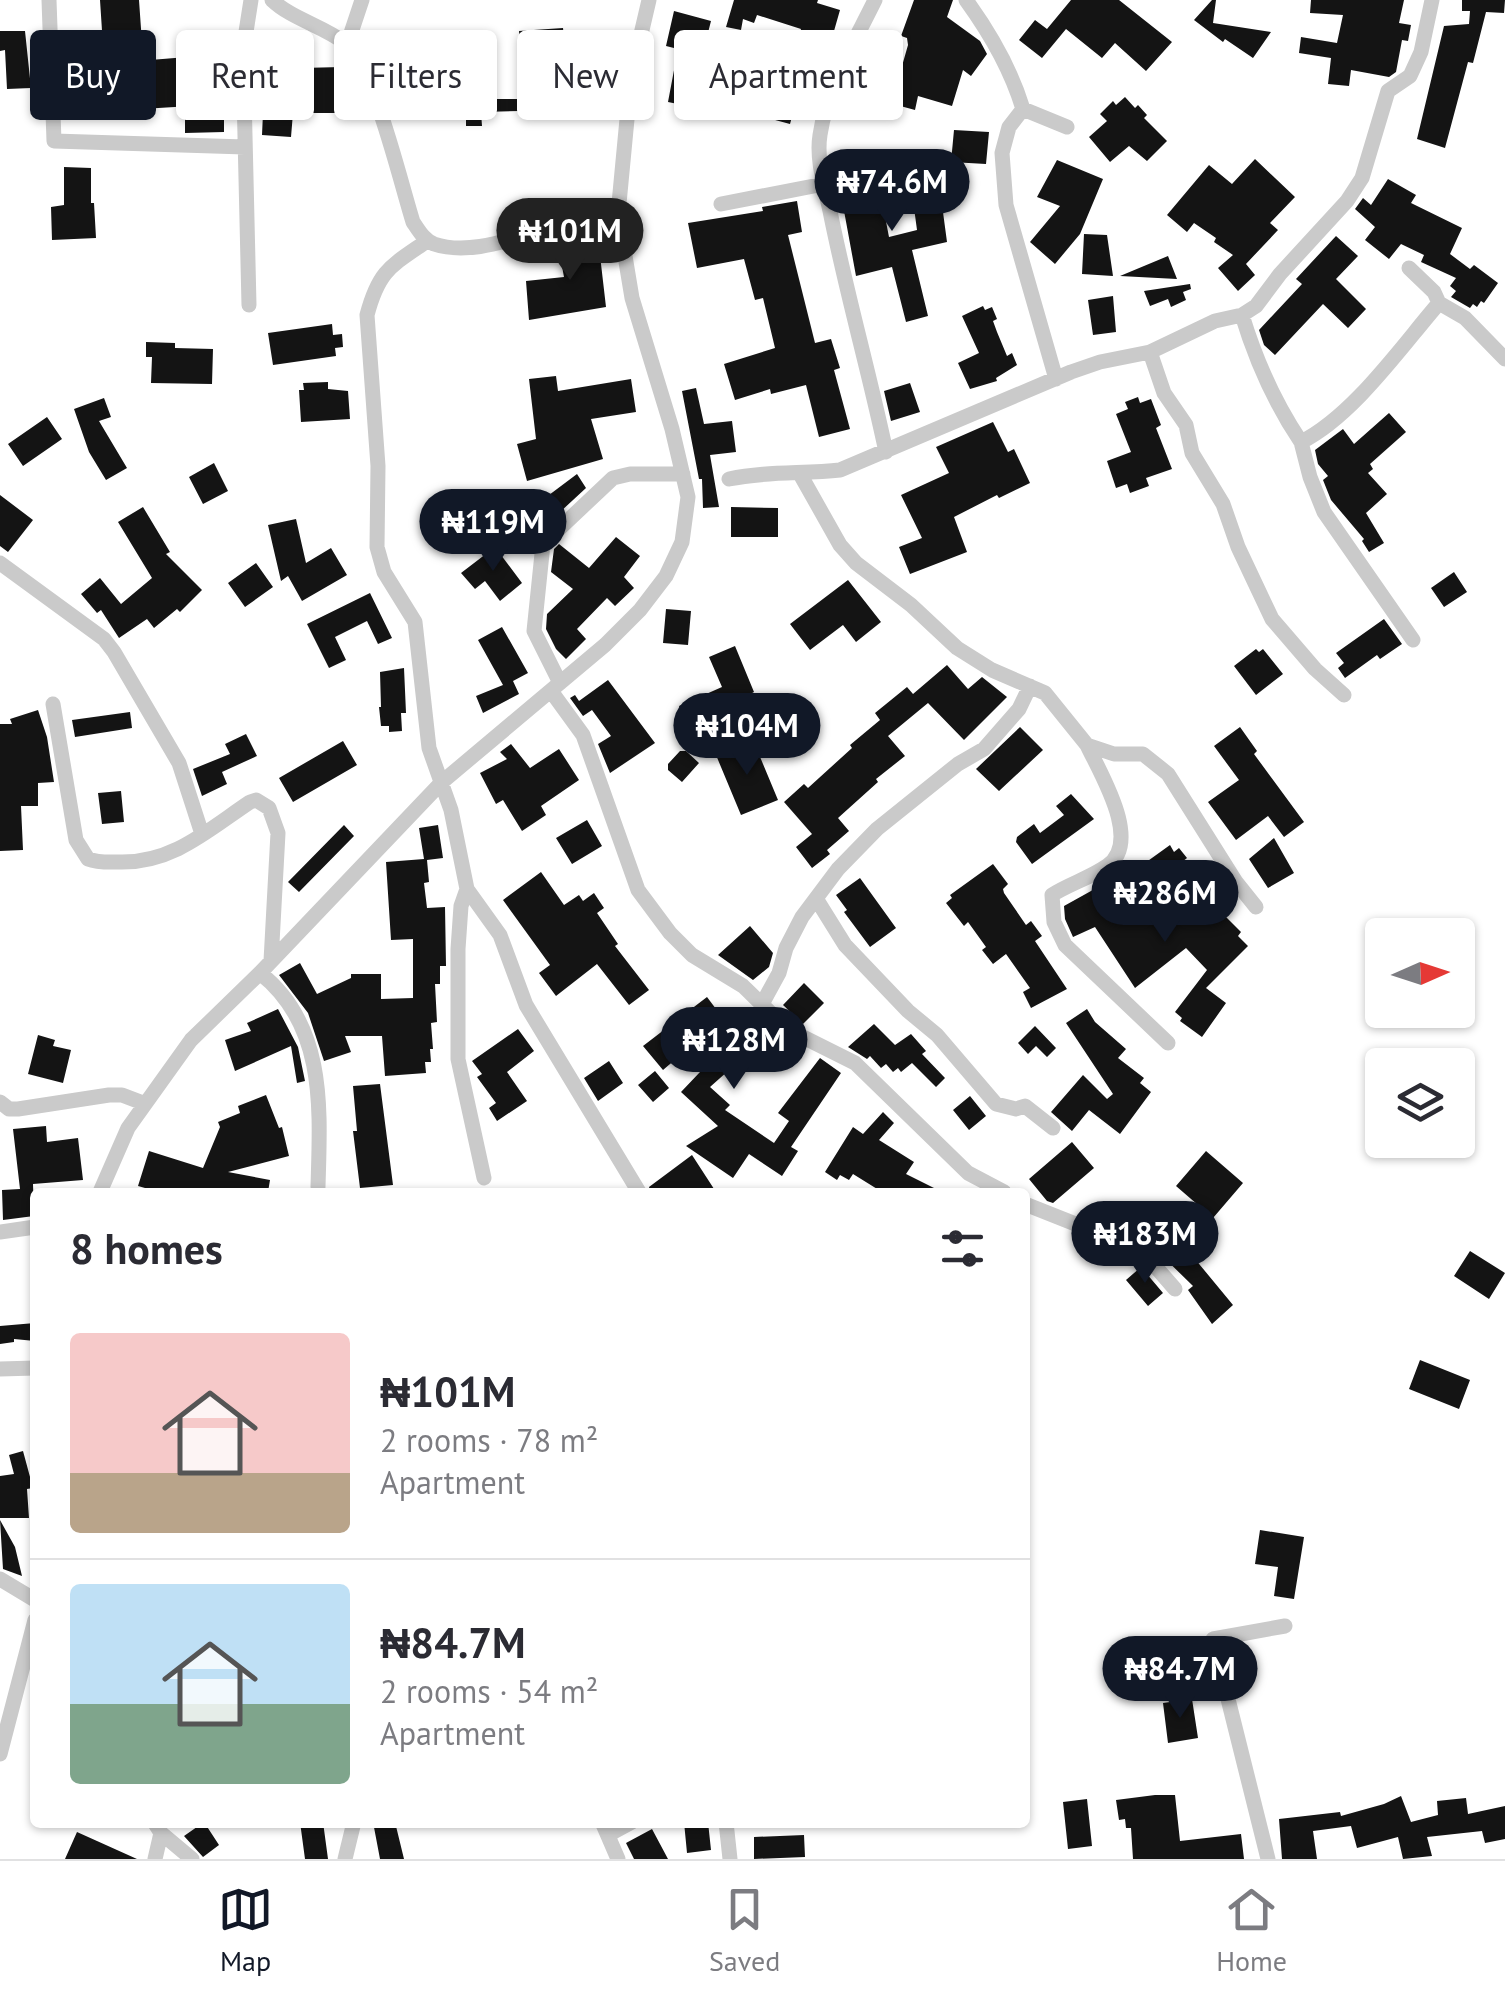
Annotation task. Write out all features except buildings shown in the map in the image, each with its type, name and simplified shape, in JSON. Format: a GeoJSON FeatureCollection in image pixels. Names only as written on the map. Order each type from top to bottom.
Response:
{"type":"FeatureCollection","features":[{"type":"Feature","properties":{"kind":"street"},"geometry":{"type":"LineString","coordinates":[[48,0],[54,141],[245,147]]}},
{"type":"Feature","properties":{"kind":"street"},"geometry":{"type":"LineString","coordinates":[[249,305],[243,51],[252,0]]}},
{"type":"Feature","properties":{"kind":"street"},"geometry":{"type":"LineString","coordinates":[[272,0],[334,38]]}},
{"type":"Feature","properties":{"kind":"street"},"geometry":{"type":"LineString","coordinates":[[352,30],[362,0]]}},
{"type":"Feature","properties":{"kind":"street"},"geometry":{"type":"LineString","coordinates":[[102,1188],[143,1103],[191,1040],[442,782],[605,646],[666,576],[682,542],[688,497],[632,298],[618,214],[631,77],[650,0]]}},
{"type":"Feature","properties":{"kind":"street"},"geometry":{"type":"LineString","coordinates":[[875,0],[826,107],[819,140],[824,184],[886,452]]}},
{"type":"Feature","properties":{"kind":"street"},"geometry":{"type":"LineString","coordinates":[[966,0],[985,26],[1016,86],[1023,109]]}},
{"type":"Feature","properties":{"kind":"street"},"geometry":{"type":"LineString","coordinates":[[729,479],[840,470],[1056,379],[1100,362],[1150,352],[1256,306],[1347,201],[1362,178],[1388,92],[1410,76],[1421,52],[1432,0]]}},
{"type":"Feature","properties":{"kind":"street"},"geometry":{"type":"LineString","coordinates":[[1023,109],[1066,127]]}},
{"type":"Feature","properties":{"kind":"street"},"geometry":{"type":"LineString","coordinates":[[1023,109],[1008,127],[1002,153],[1006,205],[1056,379]]}},
{"type":"Feature","properties":{"kind":"street"},"geometry":{"type":"LineString","coordinates":[[380,120],[413,222],[427,241],[464,247],[517,239],[618,214]]}},
{"type":"Feature","properties":{"kind":"street"},"geometry":{"type":"LineString","coordinates":[[721,204],[824,184]]}},
{"type":"Feature","properties":{"kind":"street"},"geometry":{"type":"LineString","coordinates":[[427,241],[386,270],[367,315],[378,466],[377,548],[384,572],[415,622],[429,748],[442,782],[467,889],[500,934],[526,1005],[637,1188]]}},
{"type":"Feature","properties":{"kind":"street"},"geometry":{"type":"LineString","coordinates":[[1409,268],[1434,292],[1439,303],[1465,318],[1505,359]]}},
{"type":"Feature","properties":{"kind":"street"},"geometry":{"type":"LineString","coordinates":[[1302,442],[1322,432],[1356,399],[1439,303]]}},
{"type":"Feature","properties":{"kind":"street"},"geometry":{"type":"LineString","coordinates":[[1242,315],[1252,350],[1277,406],[1302,442],[1310,478],[1324,512],[1413,640]]}},
{"type":"Feature","properties":{"kind":"street"},"geometry":{"type":"LineString","coordinates":[[1150,352],[1164,393],[1186,425],[1192,453],[1223,504],[1272,619],[1344,695]]}},
{"type":"Feature","properties":{"kind":"street"},"geometry":{"type":"LineString","coordinates":[[683,474],[630,474],[613,478],[543,544],[534,630],[556,687],[584,735],[646,904],[692,954],[736,980],[786,1030],[855,1063],[968,1173],[996,1188]]}},
{"type":"Feature","properties":{"kind":"street"},"geometry":{"type":"LineString","coordinates":[[800,474],[840,545],[856,564],[957,648],[992,670],[1045,693],[1087,745],[1116,804],[1122,827],[1118,850],[1110,865],[1052,895],[1054,922],[1065,945],[1168,1044]]}},
{"type":"Feature","properties":{"kind":"street"},"geometry":{"type":"LineString","coordinates":[[0,564],[104,639],[114,652],[179,763],[202,834]]}},
{"type":"Feature","properties":{"kind":"street"},"geometry":{"type":"LineString","coordinates":[[761,1006],[780,973],[786,948],[802,917],[838,869],[861,843],[958,764],[984,750],[1019,709],[1030,686]]}},
{"type":"Feature","properties":{"kind":"street"},"geometry":{"type":"LineString","coordinates":[[52,704],[76,840],[88,859],[147,862],[188,846],[250,802],[256,800],[270,808],[278,833],[266,967],[311,1048],[320,1104],[318,1187]]}},
{"type":"Feature","properties":{"kind":"street"},"geometry":{"type":"LineString","coordinates":[[1087,745],[1114,754],[1143,754],[1168,774],[1256,907]]}},
{"type":"Feature","properties":{"kind":"street"},"geometry":{"type":"LineString","coordinates":[[467,889],[461,906],[458,949],[458,1059],[484,1178]]}},
{"type":"Feature","properties":{"kind":"street"},"geometry":{"type":"LineString","coordinates":[[818,900],[845,945],[936,1035],[996,1104],[1016,1109],[1025,1106],[1053,1128]]}},
{"type":"Feature","properties":{"kind":"street"},"geometry":{"type":"LineString","coordinates":[[0,1102],[9,1109],[18,1109],[122,1095],[143,1103]]}},
{"type":"Feature","properties":{"kind":"street"},"geometry":{"type":"LineString","coordinates":[[1030,1206],[1140,1250],[1175,1289]]}},
{"type":"Feature","properties":{"kind":"street"},"geometry":{"type":"LineString","coordinates":[[0,1232],[30,1229]]}},
{"type":"Feature","properties":{"kind":"street"},"geometry":{"type":"LineString","coordinates":[[0,1369],[30,1368]]}},
{"type":"Feature","properties":{"kind":"street"},"geometry":{"type":"LineString","coordinates":[[0,1578],[30,1597]]}},
{"type":"Feature","properties":{"kind":"street"},"geometry":{"type":"LineString","coordinates":[[1268,1859],[1213,1638],[1285,1626]]}},
{"type":"Feature","properties":{"kind":"street"},"geometry":{"type":"LineString","coordinates":[[0,1754],[30,1639]]}},
{"type":"Feature","properties":{"kind":"street"},"geometry":{"type":"LineString","coordinates":[[155,1859],[157,1828]]}},
{"type":"Feature","properties":{"kind":"street"},"geometry":{"type":"LineString","coordinates":[[157,1828],[192,1859]]}},
{"type":"Feature","properties":{"kind":"street"},"geometry":{"type":"LineString","coordinates":[[345,1859],[353,1828]]}},
{"type":"Feature","properties":{"kind":"street"},"geometry":{"type":"LineString","coordinates":[[727,1828],[730,1859]]}},
{"type":"Feature","properties":{"kind":"street"},"geometry":{"type":"LineString","coordinates":[[605,1829],[618,1859]]}}]}
